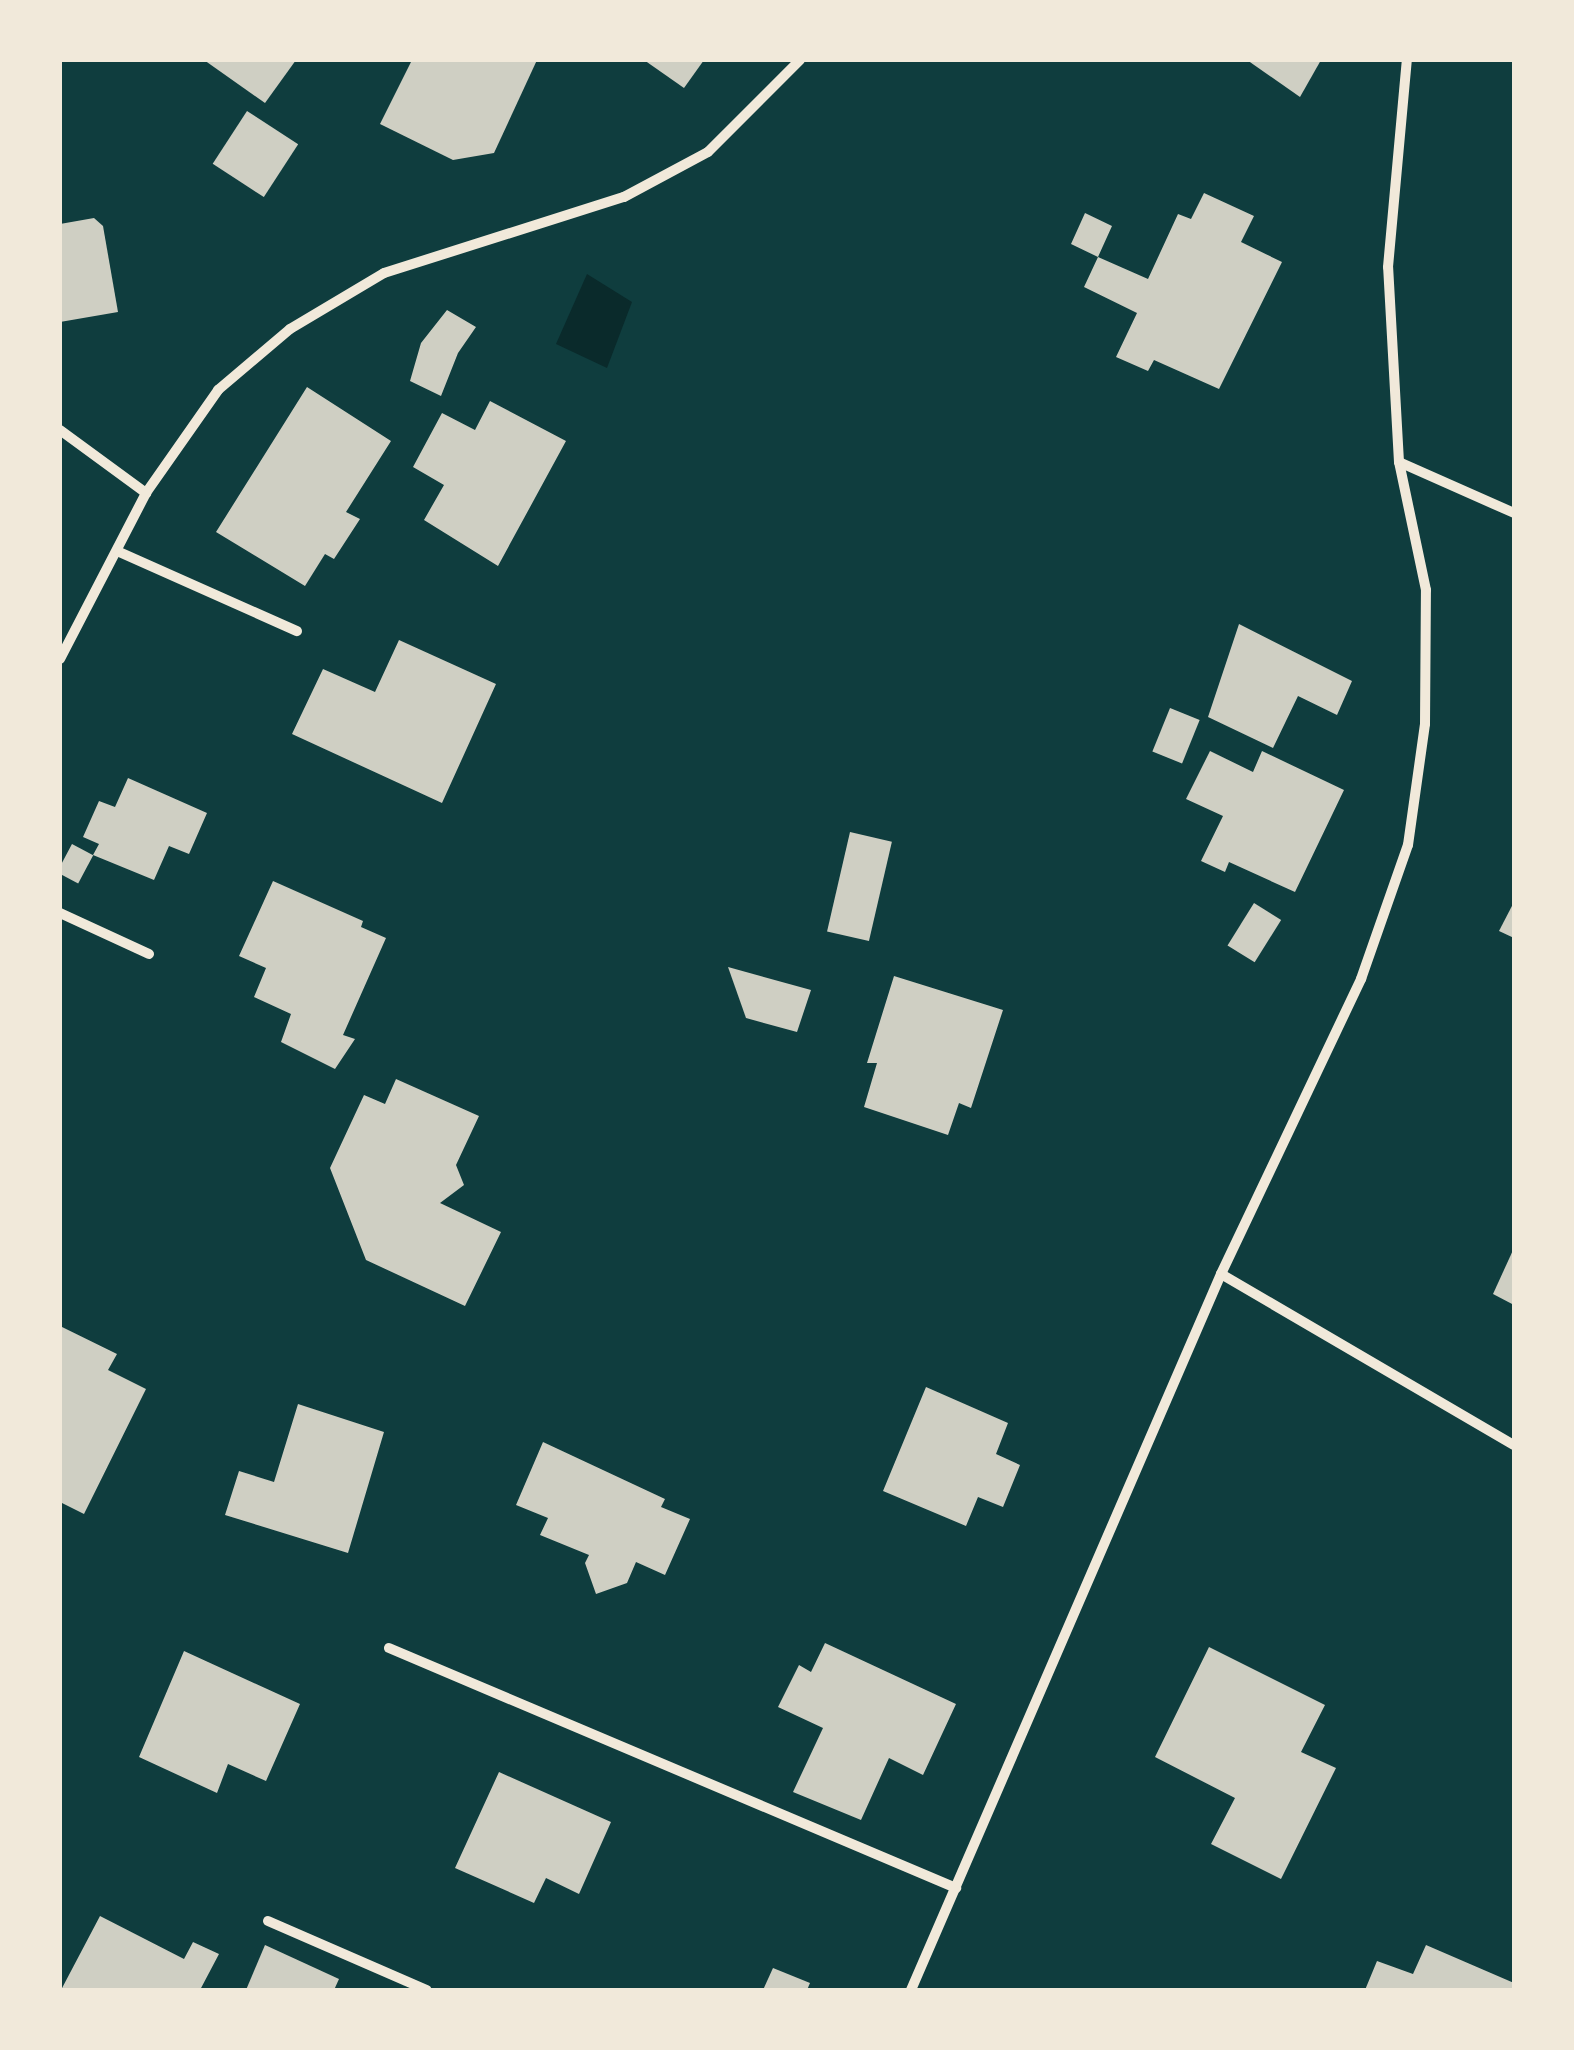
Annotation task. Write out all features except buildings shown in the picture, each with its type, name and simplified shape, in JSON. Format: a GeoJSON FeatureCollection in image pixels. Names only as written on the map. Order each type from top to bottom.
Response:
{"type":"FeatureCollection","features":[{"type":"Feature","properties":{"kind":"street"},"geometry":{"type":"LineString","coordinates":[[60,659],[146,493],[218,390],[290,329],[384,273],[624,197],[708,152],[800,60]]}},
{"type":"Feature","properties":{"kind":"street"},"geometry":{"type":"LineString","coordinates":[[911,1990],[1221,1274],[1362,979],[1408,845],[1425,724],[1426,590],[1399,462],[1388,267],[1407,60]]}},
{"type":"Feature","properties":{"kind":"street"},"geometry":{"type":"LineString","coordinates":[[60,430],[146,493]]}},
{"type":"Feature","properties":{"kind":"street"},"geometry":{"type":"LineString","coordinates":[[1399,462],[1514,514]]}},
{"type":"Feature","properties":{"kind":"street"},"geometry":{"type":"LineString","coordinates":[[117,551],[297,631]]}},
{"type":"Feature","properties":{"kind":"street"},"geometry":{"type":"LineString","coordinates":[[60,913],[149,954]]}},
{"type":"Feature","properties":{"kind":"street"},"geometry":{"type":"LineString","coordinates":[[1221,1274],[1514,1445]]}},
{"type":"Feature","properties":{"kind":"street"},"geometry":{"type":"LineString","coordinates":[[389,1648],[956,1888]]}},
{"type":"Feature","properties":{"kind":"street"},"geometry":{"type":"LineString","coordinates":[[268,1922],[427,1990]]}},
{"type":"Feature","properties":{"kind":"water"},"geometry":{"type":"Polygon","coordinates":[[[587,274],[632,302],[607,368],[556,344],[587,274]]]}}]}
